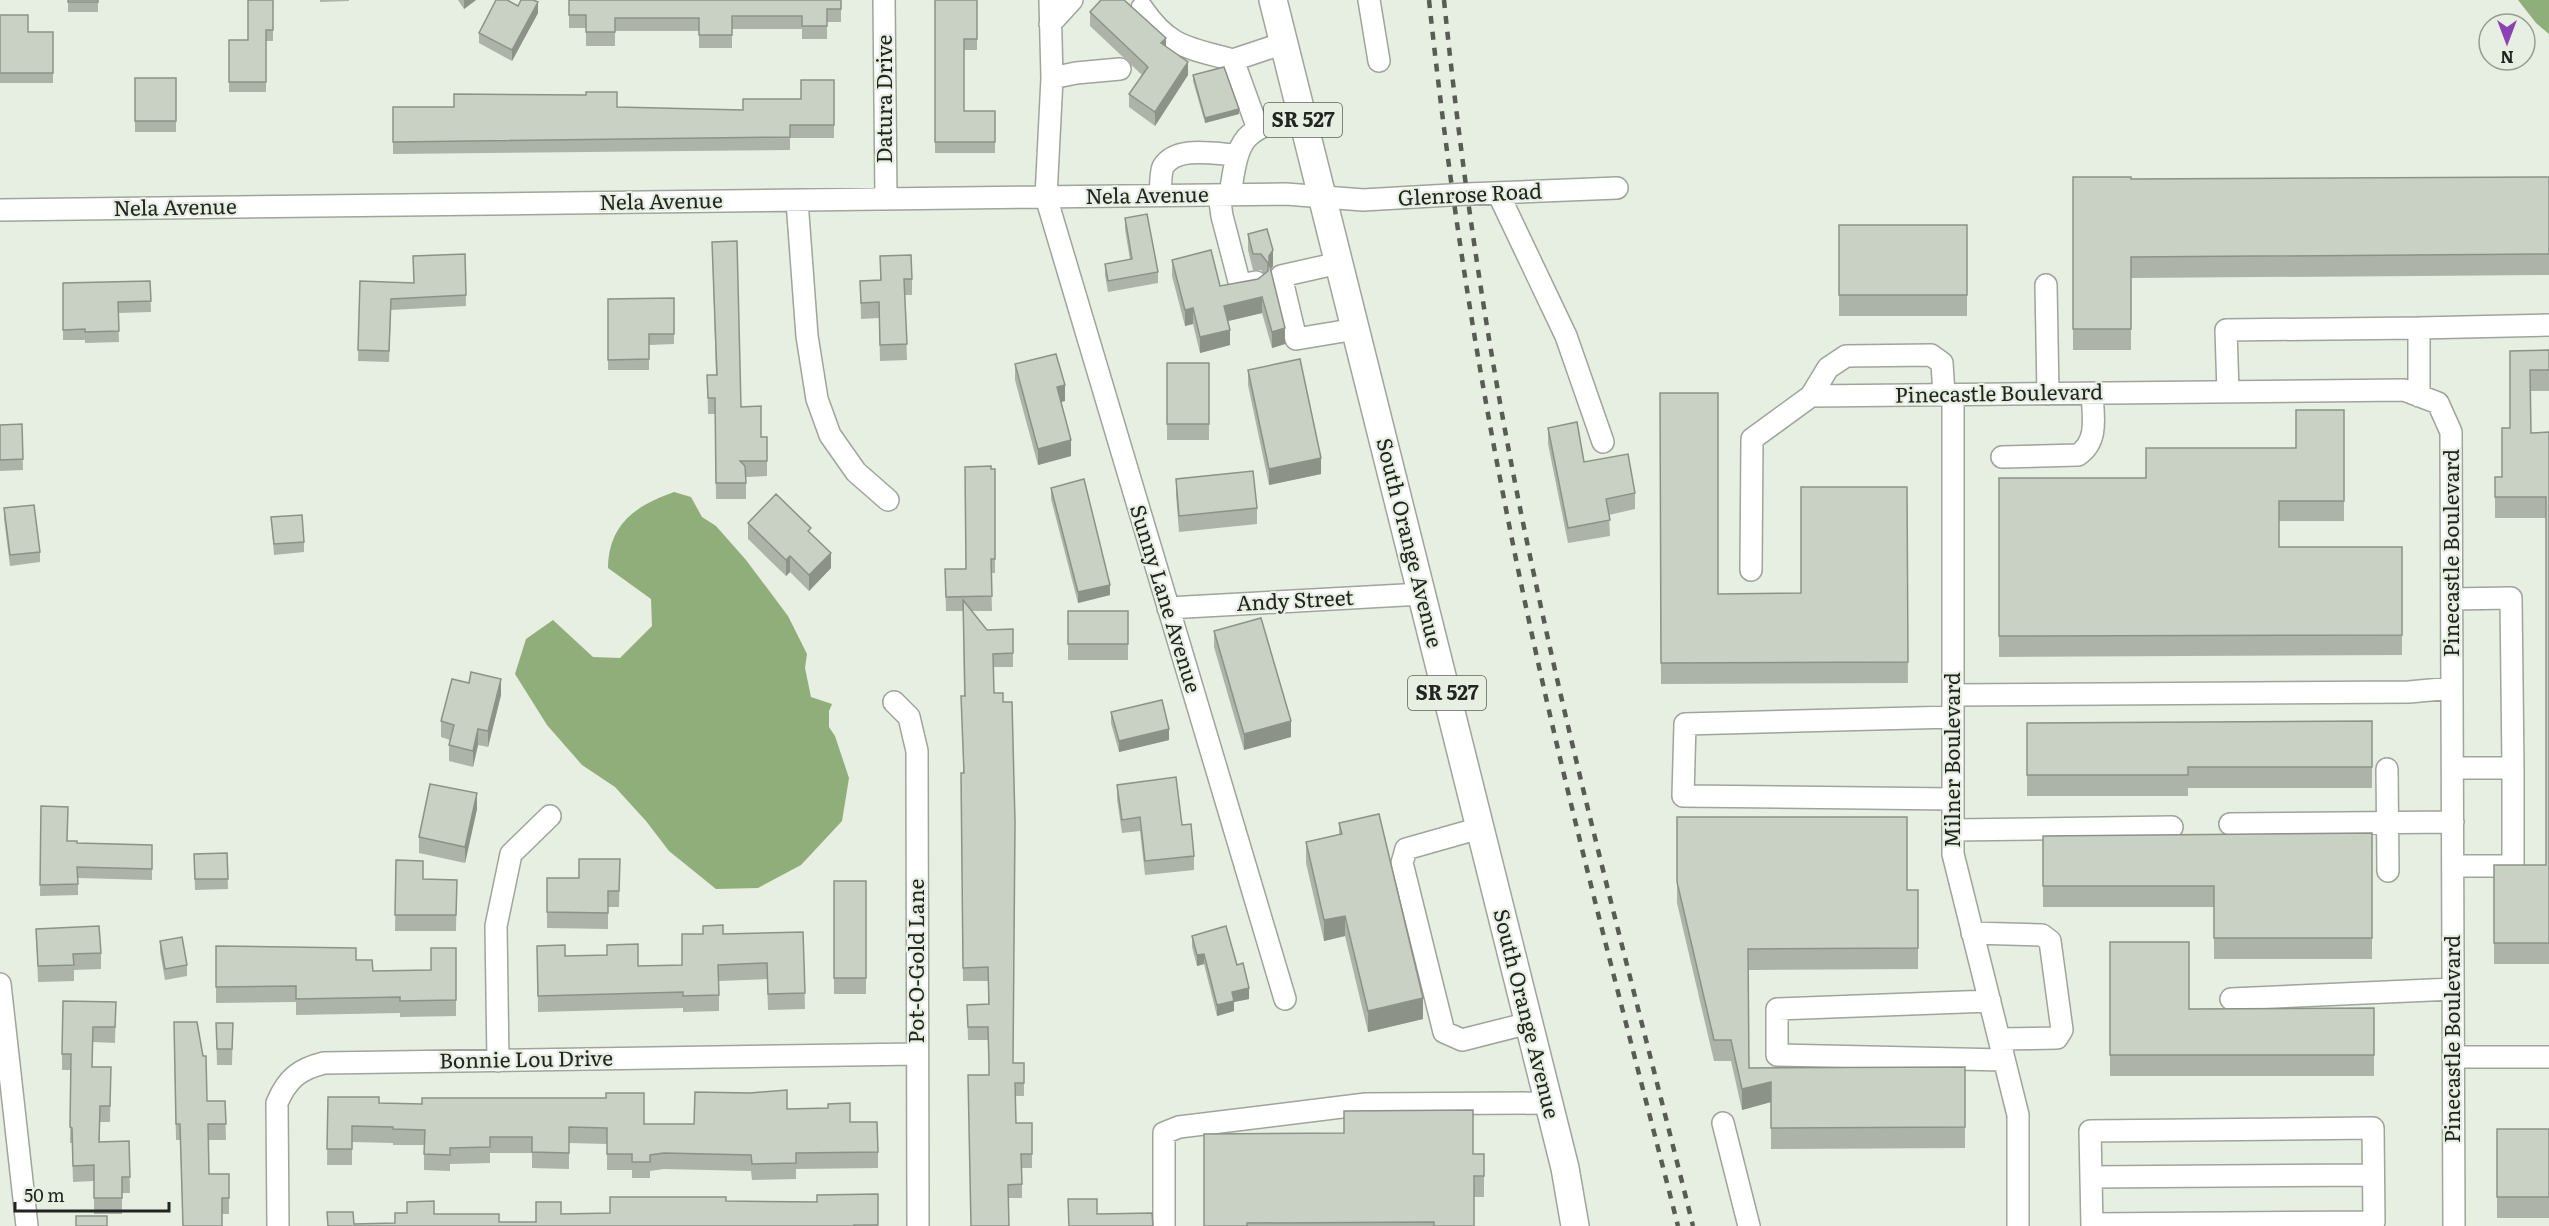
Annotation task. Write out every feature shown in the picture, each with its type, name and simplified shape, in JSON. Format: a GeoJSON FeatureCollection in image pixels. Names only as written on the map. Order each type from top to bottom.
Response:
{"type":"FeatureCollection","features":[{"type":"Feature","properties":{"kind":"main road","name":"South Orange Avenue"},"geometry":{"type":"LineString","coordinates":[[1273,0],[1565,1168],[1575,1226]]}},
{"type":"Feature","properties":{"kind":"street","name":"Datura Drive"},"geometry":{"type":"LineString","coordinates":[[884,0],[886,199]]}},
{"type":"Feature","properties":{"kind":"street","name":"Sunny Lane Avenue"},"geometry":{"type":"LineString","coordinates":[[1050,0],[1052,78],[1046,197],[1286,999]]}},
{"type":"Feature","properties":{"kind":"street"},"geometry":{"type":"LineString","coordinates":[[1050,24],[1072,0]]}},
{"type":"Feature","properties":{"kind":"street"},"geometry":{"type":"LineString","coordinates":[[1370,0],[1378,61]]}},
{"type":"Feature","properties":{"kind":"street"},"geometry":{"type":"LineString","coordinates":[[1142,8],[1156,29],[1179,45],[1233,60],[1284,44]]}},
{"type":"Feature","properties":{"kind":"street"},"geometry":{"type":"LineString","coordinates":[[1233,60],[1258,129]]}},
{"type":"Feature","properties":{"kind":"street"},"geometry":{"type":"LineString","coordinates":[[1052,78],[1076,73],[1120,69]]}},
{"type":"Feature","properties":{"kind":"street"},"geometry":{"type":"LineString","coordinates":[[1301,112],[1249,134],[1236,155],[1222,216],[1240,285],[1339,263]]}},
{"type":"Feature","properties":{"kind":"street"},"geometry":{"type":"LineString","coordinates":[[1160,196],[1163,168],[1173,157],[1186,153],[1236,155]]}},
{"type":"Feature","properties":{"kind":"street","name":"Glenrose Road"},"geometry":{"type":"LineString","coordinates":[[1322,197],[1363,200],[1617,189]]}},
{"type":"Feature","properties":{"kind":"street"},"geometry":{"type":"LineString","coordinates":[[1498,193],[1566,336],[1603,442]]}},
{"type":"Feature","properties":{"kind":"street","name":"Nela Avenue"},"geometry":{"type":"LineString","coordinates":[[0,210],[1286,194],[1322,197]]}},
{"type":"Feature","properties":{"kind":"street"},"geometry":{"type":"LineString","coordinates":[[797,201],[807,336],[817,399],[830,435],[856,472],[888,500]]}},
{"type":"Feature","properties":{"kind":"street"},"geometry":{"type":"LineString","coordinates":[[1271,279],[1296,339],[1356,329]]}},
{"type":"Feature","properties":{"kind":"street"},"geometry":{"type":"LineString","coordinates":[[2046,285],[2048,394]]}},
{"type":"Feature","properties":{"kind":"street"},"geometry":{"type":"LineString","coordinates":[[2228,392],[2226,330],[2549,325]]}},
{"type":"Feature","properties":{"kind":"street"},"geometry":{"type":"LineString","coordinates":[[2420,328],[2420,396]]}},
{"type":"Feature","properties":{"kind":"street","name":"Milner Boulevard"},"geometry":{"type":"LineString","coordinates":[[1811,396],[1828,368],[1846,356],[1931,355],[1942,363],[1949,395],[1953,854],[2018,1115],[2018,1226]]}},
{"type":"Feature","properties":{"kind":"street","name":"Pinecastle Boulevard"},"geometry":{"type":"LineString","coordinates":[[1811,396],[2404,390],[2438,403],[2451,432],[2454,1226]]}},
{"type":"Feature","properties":{"kind":"street"},"geometry":{"type":"LineString","coordinates":[[2002,457],[2078,455],[2087,449],[2093,436],[2092,393]]}},
{"type":"Feature","properties":{"kind":"street"},"geometry":{"type":"LineString","coordinates":[[1751,570],[1752,438],[1772,427],[1811,396]]}},
{"type":"Feature","properties":{"kind":"street","name":"Andy Street"},"geometry":{"type":"LineString","coordinates":[[1168,609],[1422,594]]}},
{"type":"Feature","properties":{"kind":"street"},"geometry":{"type":"LineString","coordinates":[[2452,598],[2511,598],[2513,768],[2513,866],[2453,866]]}},
{"type":"Feature","properties":{"kind":"street"},"geometry":{"type":"LineString","coordinates":[[1953,695],[2409,692],[2452,688]]}},
{"type":"Feature","properties":{"kind":"street","name":"Pot-O-Gold Lane"},"geometry":{"type":"LineString","coordinates":[[894,702],[909,717],[917,751],[918,1226]]}},
{"type":"Feature","properties":{"kind":"street"},"geometry":{"type":"LineString","coordinates":[[1953,717],[1685,724],[1683,796],[1953,799]]}},
{"type":"Feature","properties":{"kind":"street"},"geometry":{"type":"LineString","coordinates":[[2453,768],[2513,768]]}},
{"type":"Feature","properties":{"kind":"street"},"geometry":{"type":"LineString","coordinates":[[2387,769],[2388,871]]}},
{"type":"Feature","properties":{"kind":"street"},"geometry":{"type":"LineString","coordinates":[[498,1061],[496,926],[511,854],[550,816]]}},
{"type":"Feature","properties":{"kind":"street"},"geometry":{"type":"LineString","coordinates":[[2230,824],[2453,822]]}},
{"type":"Feature","properties":{"kind":"street"},"geometry":{"type":"LineString","coordinates":[[1953,830],[2172,827]]}},
{"type":"Feature","properties":{"kind":"street"},"geometry":{"type":"LineString","coordinates":[[1480,828],[1406,849],[1401,863],[1444,1032],[1462,1040],[1529,1023]]}},
{"type":"Feature","properties":{"kind":"street"},"geometry":{"type":"LineString","coordinates":[[1972,933],[2042,935],[2050,941],[2062,1030],[2057,1038],[1999,1039]]}},
{"type":"Feature","properties":{"kind":"street"},"geometry":{"type":"LineString","coordinates":[[0,984],[27,1226]]}},
{"type":"Feature","properties":{"kind":"street"},"geometry":{"type":"LineString","coordinates":[[2230,999],[2453,989]]}},
{"type":"Feature","properties":{"kind":"street"},"geometry":{"type":"LineString","coordinates":[[1990,1001],[1777,1009],[1777,1055],[2004,1060]]}},
{"type":"Feature","properties":{"kind":"street","name":"Bonnie Lou Drive"},"geometry":{"type":"LineString","coordinates":[[278,1226],[277,1103],[284,1086],[294,1075],[309,1067],[324,1063],[917,1054]]}},
{"type":"Feature","properties":{"kind":"street"},"geometry":{"type":"LineString","coordinates":[[2453,1056],[2549,1056]]}},
{"type":"Feature","properties":{"kind":"street"},"geometry":{"type":"LineString","coordinates":[[1164,1226],[1164,1133],[1179,1127],[1366,1104],[1548,1103]]}},
{"type":"Feature","properties":{"kind":"street"},"geometry":{"type":"LineString","coordinates":[[1723,1123],[1749,1226]]}},
{"type":"Feature","properties":{"kind":"street"},"geometry":{"type":"LineString","coordinates":[[2373,1128],[2373,1222],[2092,1225],[2091,1177],[2090,1131],[2373,1128]]}},
{"type":"Feature","properties":{"kind":"street"},"geometry":{"type":"LineString","coordinates":[[2091,1177],[2373,1175]]}},
{"type":"Feature","properties":{"kind":"shaded area"},"geometry":{"type":"Polygon","coordinates":[[[2518,0],[2549,0],[2549,34],[2537,24],[2537,12],[2527,12],[2518,0]]]}},
{"type":"Feature","properties":{"kind":"shaded area"},"geometry":{"type":"Polygon","coordinates":[[[674,492],[691,497],[702,517],[716,526],[746,560],[788,616],[807,654],[805,668],[811,697],[832,704],[829,711],[829,727],[835,736],[849,778],[842,821],[801,865],[758,888],[716,889],[669,851],[615,787],[582,765],[547,725],[515,674],[526,639],[553,620],[593,657],[620,658],[652,626],[651,599],[608,568],[610,553],[619,528],[627,519],[647,504],[674,492]]]}},
{"type":"Feature","properties":{"kind":"building"},"geometry":{"type":"Polygon","coordinates":[[[68,0],[98,0],[98,2],[68,2],[68,0]]]}},
{"type":"Feature","properties":{"kind":"building"},"geometry":{"type":"Polygon","coordinates":[[[248,0],[273,0],[273,30],[266,30],[266,82],[229,82],[229,40],[248,40],[248,0]]]}},
{"type":"Feature","properties":{"kind":"building"},"geometry":{"type":"Polygon","coordinates":[[[496,0],[507,0],[518,6],[521,0],[538,2],[512,50],[479,33],[496,0]]]}},
{"type":"Feature","properties":{"kind":"building"},"geometry":{"type":"Polygon","coordinates":[[[569,0],[841,0],[841,9],[827,9],[827,26],[802,26],[802,16],[732,16],[732,35],[699,35],[699,18],[615,18],[615,32],[586,32],[586,15],[569,15],[569,0]]]}},
{"type":"Feature","properties":{"kind":"building"},"geometry":{"type":"Polygon","coordinates":[[[935,0],[977,0],[977,39],[964,39],[964,111],[995,111],[995,142],[935,142],[935,0]]]}},
{"type":"Feature","properties":{"kind":"building"},"geometry":{"type":"Polygon","coordinates":[[[1101,0],[1124,0],[1166,38],[1161,43],[1188,62],[1155,112],[1129,94],[1148,67],[1090,12],[1101,0]]]}},
{"type":"Feature","properties":{"kind":"building"},"geometry":{"type":"Polygon","coordinates":[[[0,15],[28,15],[28,32],[53,32],[53,73],[0,73],[0,15]]]}},
{"type":"Feature","properties":{"kind":"building"},"geometry":{"type":"Polygon","coordinates":[[[1224,67],[1239,109],[1205,118],[1193,75],[1224,67]]]}},
{"type":"Feature","properties":{"kind":"building"},"geometry":{"type":"Polygon","coordinates":[[[135,78],[176,78],[176,121],[135,121],[135,78]]]}},
{"type":"Feature","properties":{"kind":"building"},"geometry":{"type":"Polygon","coordinates":[[[801,80],[834,80],[834,125],[790,125],[790,137],[393,142],[393,107],[454,107],[454,94],[586,95],[586,92],[617,92],[617,107],[743,110],[743,99],[801,99],[801,80]]]}},
{"type":"Feature","properties":{"kind":"building"},"geometry":{"type":"Polygon","coordinates":[[[2073,177],[2131,177],[2131,179],[2549,177],[2549,254],[2131,257],[2131,329],[2073,329],[2073,177]]]}},
{"type":"Feature","properties":{"kind":"building"},"geometry":{"type":"Polygon","coordinates":[[[1147,214],[1158,272],[1108,281],[1105,264],[1132,259],[1125,218],[1147,214]]]}},
{"type":"Feature","properties":{"kind":"building"},"geometry":{"type":"Polygon","coordinates":[[[1839,225],[1967,225],[1967,295],[1839,295],[1839,225]]]}},
{"type":"Feature","properties":{"kind":"building"},"geometry":{"type":"Polygon","coordinates":[[[1267,229],[1273,250],[1269,256],[1269,263],[1285,328],[1272,332],[1262,297],[1224,306],[1230,330],[1200,337],[1193,308],[1185,310],[1172,260],[1211,250],[1220,286],[1258,279],[1268,271],[1268,263],[1261,254],[1253,254],[1248,234],[1267,229]]]}},
{"type":"Feature","properties":{"kind":"building"},"geometry":{"type":"Polygon","coordinates":[[[737,241],[741,407],[761,406],[761,437],[767,437],[767,461],[740,461],[745,466],[746,483],[716,483],[715,398],[708,398],[707,375],[717,375],[712,242],[737,241]]]}},
{"type":"Feature","properties":{"kind":"building"},"geometry":{"type":"Polygon","coordinates":[[[465,254],[466,295],[391,299],[389,351],[358,350],[360,281],[414,283],[413,256],[465,254]]]}},
{"type":"Feature","properties":{"kind":"building"},"geometry":{"type":"Polygon","coordinates":[[[911,255],[912,279],[904,279],[907,344],[880,345],[879,302],[861,303],[860,281],[881,280],[880,256],[911,255]]]}},
{"type":"Feature","properties":{"kind":"building"},"geometry":{"type":"Polygon","coordinates":[[[150,281],[151,301],[118,302],[119,331],[63,330],[63,283],[150,281]]]}},
{"type":"Feature","properties":{"kind":"building"},"geometry":{"type":"Polygon","coordinates":[[[674,298],[674,334],[649,334],[649,359],[608,360],[608,299],[674,298]]]}},
{"type":"Feature","properties":{"kind":"building"},"geometry":{"type":"Polygon","coordinates":[[[2549,350],[2549,370],[2530,370],[2531,433],[2549,432],[2549,943],[2494,943],[2494,865],[2546,865],[2546,497],[2495,497],[2495,477],[2502,477],[2502,428],[2510,428],[2510,351],[2549,350]]]}},
{"type":"Feature","properties":{"kind":"building"},"geometry":{"type":"Polygon","coordinates":[[[1056,354],[1065,385],[1057,387],[1071,440],[1038,449],[1015,364],[1056,354]]]}},
{"type":"Feature","properties":{"kind":"building"},"geometry":{"type":"Polygon","coordinates":[[[1300,359],[1321,458],[1269,469],[1248,370],[1300,359]]]}},
{"type":"Feature","properties":{"kind":"building"},"geometry":{"type":"Polygon","coordinates":[[[1167,363],[1209,363],[1209,424],[1167,424],[1167,363]]]}},
{"type":"Feature","properties":{"kind":"building"},"geometry":{"type":"Polygon","coordinates":[[[1660,393],[1718,393],[1718,594],[1801,593],[1801,487],[1907,487],[1908,662],[1661,663],[1660,393]]]}},
{"type":"Feature","properties":{"kind":"building"},"geometry":{"type":"Polygon","coordinates":[[[2296,410],[2344,410],[2344,501],[2279,501],[2279,547],[2402,547],[2402,635],[1999,636],[1999,478],[2146,478],[2146,448],[2296,448],[2296,410]]]}},
{"type":"Feature","properties":{"kind":"building"},"geometry":{"type":"Polygon","coordinates":[[[1577,422],[1584,462],[1628,454],[1635,493],[1606,499],[1610,520],[1568,528],[1548,428],[1577,422]]]}},
{"type":"Feature","properties":{"kind":"building"},"geometry":{"type":"Polygon","coordinates":[[[22,424],[23,459],[0,460],[0,425],[22,424]]]}},
{"type":"Feature","properties":{"kind":"building"},"geometry":{"type":"Polygon","coordinates":[[[991,466],[991,469],[995,469],[995,559],[991,559],[992,596],[946,597],[945,569],[966,569],[965,467],[991,466]]]}},
{"type":"Feature","properties":{"kind":"building"},"geometry":{"type":"Polygon","coordinates":[[[1253,471],[1257,508],[1179,516],[1176,479],[1253,471]]]}},
{"type":"Feature","properties":{"kind":"building"},"geometry":{"type":"Polygon","coordinates":[[[1084,479],[1110,585],[1078,592],[1051,488],[1084,479]]]}},
{"type":"Feature","properties":{"kind":"building"},"geometry":{"type":"Polygon","coordinates":[[[776,494],[811,528],[808,531],[831,553],[809,575],[790,556],[786,560],[748,523],[776,494]]]}},
{"type":"Feature","properties":{"kind":"building"},"geometry":{"type":"Polygon","coordinates":[[[34,505],[40,552],[10,555],[4,508],[34,505]]]}},
{"type":"Feature","properties":{"kind":"building"},"geometry":{"type":"Polygon","coordinates":[[[302,515],[304,542],[274,544],[271,517],[302,515]]]}},
{"type":"Feature","properties":{"kind":"building"},"geometry":{"type":"Polygon","coordinates":[[[963,600],[987,630],[1013,629],[1013,653],[993,654],[994,693],[1003,693],[1003,702],[1012,702],[1015,822],[1013,1063],[1024,1063],[1024,1083],[1015,1083],[1016,1123],[1032,1123],[1032,1154],[1021,1154],[1022,1184],[1008,1185],[1009,1226],[971,1226],[968,1075],[989,1075],[989,1064],[988,1027],[968,1027],[967,1005],[989,1004],[988,967],[963,968],[961,773],[964,773],[961,696],[965,696],[963,600]]]}},
{"type":"Feature","properties":{"kind":"building"},"geometry":{"type":"Polygon","coordinates":[[[1068,611],[1128,611],[1128,644],[1068,644],[1068,611]]]}},
{"type":"Feature","properties":{"kind":"building"},"geometry":{"type":"Polygon","coordinates":[[[1261,618],[1291,721],[1244,734],[1214,631],[1261,618]]]}},
{"type":"Feature","properties":{"kind":"building"},"geometry":{"type":"Polygon","coordinates":[[[471,672],[501,679],[488,731],[478,729],[473,751],[449,745],[454,725],[441,721],[452,679],[469,683],[471,672]]]}},
{"type":"Feature","properties":{"kind":"building"},"geometry":{"type":"Polygon","coordinates":[[[1162,700],[1169,729],[1119,741],[1111,712],[1162,700]]]}},
{"type":"Feature","properties":{"kind":"building"},"geometry":{"type":"Polygon","coordinates":[[[2372,721],[2372,767],[2188,767],[2188,775],[2027,775],[2027,723],[2372,721]]]}},
{"type":"Feature","properties":{"kind":"building"},"geometry":{"type":"Polygon","coordinates":[[[1176,777],[1182,825],[1191,824],[1194,856],[1145,861],[1140,817],[1122,820],[1117,785],[1176,777]]]}},
{"type":"Feature","properties":{"kind":"building"},"geometry":{"type":"Polygon","coordinates":[[[430,784],[477,793],[465,847],[419,837],[430,784]]]}},
{"type":"Feature","properties":{"kind":"building"},"geometry":{"type":"Polygon","coordinates":[[[41,806],[68,807],[67,841],[152,845],[152,869],[77,867],[78,884],[40,885],[41,806]]]}},
{"type":"Feature","properties":{"kind":"building"},"geometry":{"type":"Polygon","coordinates":[[[1379,814],[1423,998],[1368,1011],[1345,916],[1324,920],[1306,842],[1342,834],[1339,823],[1379,814]]]}},
{"type":"Feature","properties":{"kind":"building"},"geometry":{"type":"Polygon","coordinates":[[[1677,817],[1907,817],[1907,890],[1918,890],[1918,948],[1748,949],[1749,1068],[1965,1067],[1965,1127],[1771,1128],[1771,1082],[1742,1089],[1731,1040],[1714,1040],[1677,882],[1677,817]]]}},
{"type":"Feature","properties":{"kind":"building"},"geometry":{"type":"Polygon","coordinates":[[[2372,833],[2372,938],[2214,938],[2214,886],[2043,886],[2043,836],[2372,833]]]}},
{"type":"Feature","properties":{"kind":"building"},"geometry":{"type":"Polygon","coordinates":[[[227,853],[228,879],[195,879],[194,854],[227,853]]]}},
{"type":"Feature","properties":{"kind":"building"},"geometry":{"type":"Polygon","coordinates":[[[579,859],[620,859],[619,891],[608,891],[608,913],[547,912],[547,878],[579,878],[579,859]]]}},
{"type":"Feature","properties":{"kind":"building"},"geometry":{"type":"Polygon","coordinates":[[[396,860],[423,861],[423,879],[457,880],[456,915],[395,915],[396,860]]]}},
{"type":"Feature","properties":{"kind":"building"},"geometry":{"type":"Polygon","coordinates":[[[834,881],[866,881],[866,978],[834,978],[834,881]]]}},
{"type":"Feature","properties":{"kind":"building"},"geometry":{"type":"Polygon","coordinates":[[[723,925],[723,934],[803,932],[805,993],[768,994],[767,963],[718,965],[719,995],[683,996],[683,992],[538,996],[537,946],[565,945],[565,956],[607,955],[607,945],[638,944],[638,966],[682,965],[682,934],[703,934],[703,926],[723,925]]]}},
{"type":"Feature","properties":{"kind":"building"},"geometry":{"type":"Polygon","coordinates":[[[99,926],[101,953],[73,954],[74,965],[38,966],[36,929],[99,926]]]}},
{"type":"Feature","properties":{"kind":"building"},"geometry":{"type":"Polygon","coordinates":[[[1226,926],[1237,965],[1243,963],[1249,988],[1232,992],[1234,1001],[1217,1005],[1204,954],[1197,955],[1192,936],[1226,926]]]}},
{"type":"Feature","properties":{"kind":"building"},"geometry":{"type":"Polygon","coordinates":[[[182,937],[187,965],[165,969],[160,941],[182,937]]]}},
{"type":"Feature","properties":{"kind":"building"},"geometry":{"type":"Polygon","coordinates":[[[2110,942],[2189,942],[2189,1009],[2374,1008],[2374,1055],[2110,1055],[2110,942]]]}},
{"type":"Feature","properties":{"kind":"building"},"geometry":{"type":"Polygon","coordinates":[[[216,946],[356,948],[356,960],[372,960],[373,971],[431,970],[431,948],[456,948],[456,1000],[400,1001],[400,997],[296,999],[296,986],[216,987],[216,946]]]}},
{"type":"Feature","properties":{"kind":"building"},"geometry":{"type":"Polygon","coordinates":[[[63,1001],[116,1002],[115,1027],[93,1027],[92,1067],[111,1067],[110,1106],[100,1106],[99,1142],[129,1141],[130,1177],[122,1177],[122,1198],[94,1198],[94,1165],[73,1166],[72,1128],[70,1127],[71,1054],[62,1054],[63,1001]]]}},
{"type":"Feature","properties":{"kind":"building"},"geometry":{"type":"Polygon","coordinates":[[[174,1022],[197,1022],[203,1056],[206,1056],[207,1101],[225,1101],[226,1124],[208,1124],[209,1174],[229,1174],[229,1198],[222,1198],[222,1226],[183,1226],[180,1124],[176,1124],[174,1022]]]}},
{"type":"Feature","properties":{"kind":"building"},"geometry":{"type":"Polygon","coordinates":[[[216,1023],[233,1023],[232,1049],[217,1049],[216,1023]]]}},
{"type":"Feature","properties":{"kind":"building"},"geometry":{"type":"Polygon","coordinates":[[[787,1090],[787,1109],[828,1108],[828,1104],[850,1103],[850,1122],[877,1122],[878,1152],[796,1153],[796,1163],[752,1164],[751,1155],[664,1153],[650,1155],[650,1162],[632,1162],[632,1154],[607,1154],[607,1128],[569,1127],[569,1153],[532,1152],[532,1137],[490,1137],[490,1147],[450,1148],[450,1155],[424,1154],[425,1130],[352,1126],[352,1149],[327,1149],[328,1097],[379,1097],[379,1103],[422,1104],[422,1098],[606,1098],[606,1093],[644,1093],[644,1124],[694,1124],[695,1092],[750,1093],[787,1090]]]}},
{"type":"Feature","properties":{"kind":"building"},"geometry":{"type":"Polygon","coordinates":[[[1473,1110],[1473,1154],[1484,1154],[1484,1176],[1474,1176],[1474,1226],[1434,1226],[1434,1222],[1247,1223],[1247,1226],[1204,1226],[1204,1134],[1344,1133],[1344,1111],[1473,1110]]]}},
{"type":"Feature","properties":{"kind":"building"},"geometry":{"type":"Polygon","coordinates":[[[2497,1129],[2549,1129],[2549,1197],[2497,1197],[2497,1129]]]}},
{"type":"Feature","properties":{"kind":"building"},"geometry":{"type":"Polygon","coordinates":[[[878,1194],[878,1225],[854,1226],[328,1226],[327,1212],[353,1212],[354,1224],[395,1223],[395,1213],[407,1213],[407,1202],[434,1201],[434,1214],[499,1214],[499,1222],[536,1222],[536,1202],[561,1202],[561,1214],[610,1213],[610,1197],[726,1197],[726,1201],[817,1202],[817,1195],[878,1194]]]}},
{"type":"Feature","properties":{"kind":"building"},"geometry":{"type":"Polygon","coordinates":[[[1068,1199],[1097,1199],[1097,1214],[1152,1213],[1153,1226],[1069,1226],[1068,1199]]]}},
{"type":"Feature","properties":{"kind":"building"},"geometry":{"type":"Polygon","coordinates":[[[76,1216],[107,1216],[107,1226],[76,1226],[76,1216]]]}},
{"type":"Feature","properties":{"kind":"railway"},"geometry":{"type":"LineString","coordinates":[[1429,0],[1452,190],[1471,316],[1523,595],[1586,866],[1678,1226]]}},
{"type":"Feature","properties":{"kind":"railway"},"geometry":{"type":"LineString","coordinates":[[1444,0],[1461,147],[1482,294],[1521,512],[1572,745],[1693,1226]]}}]}
